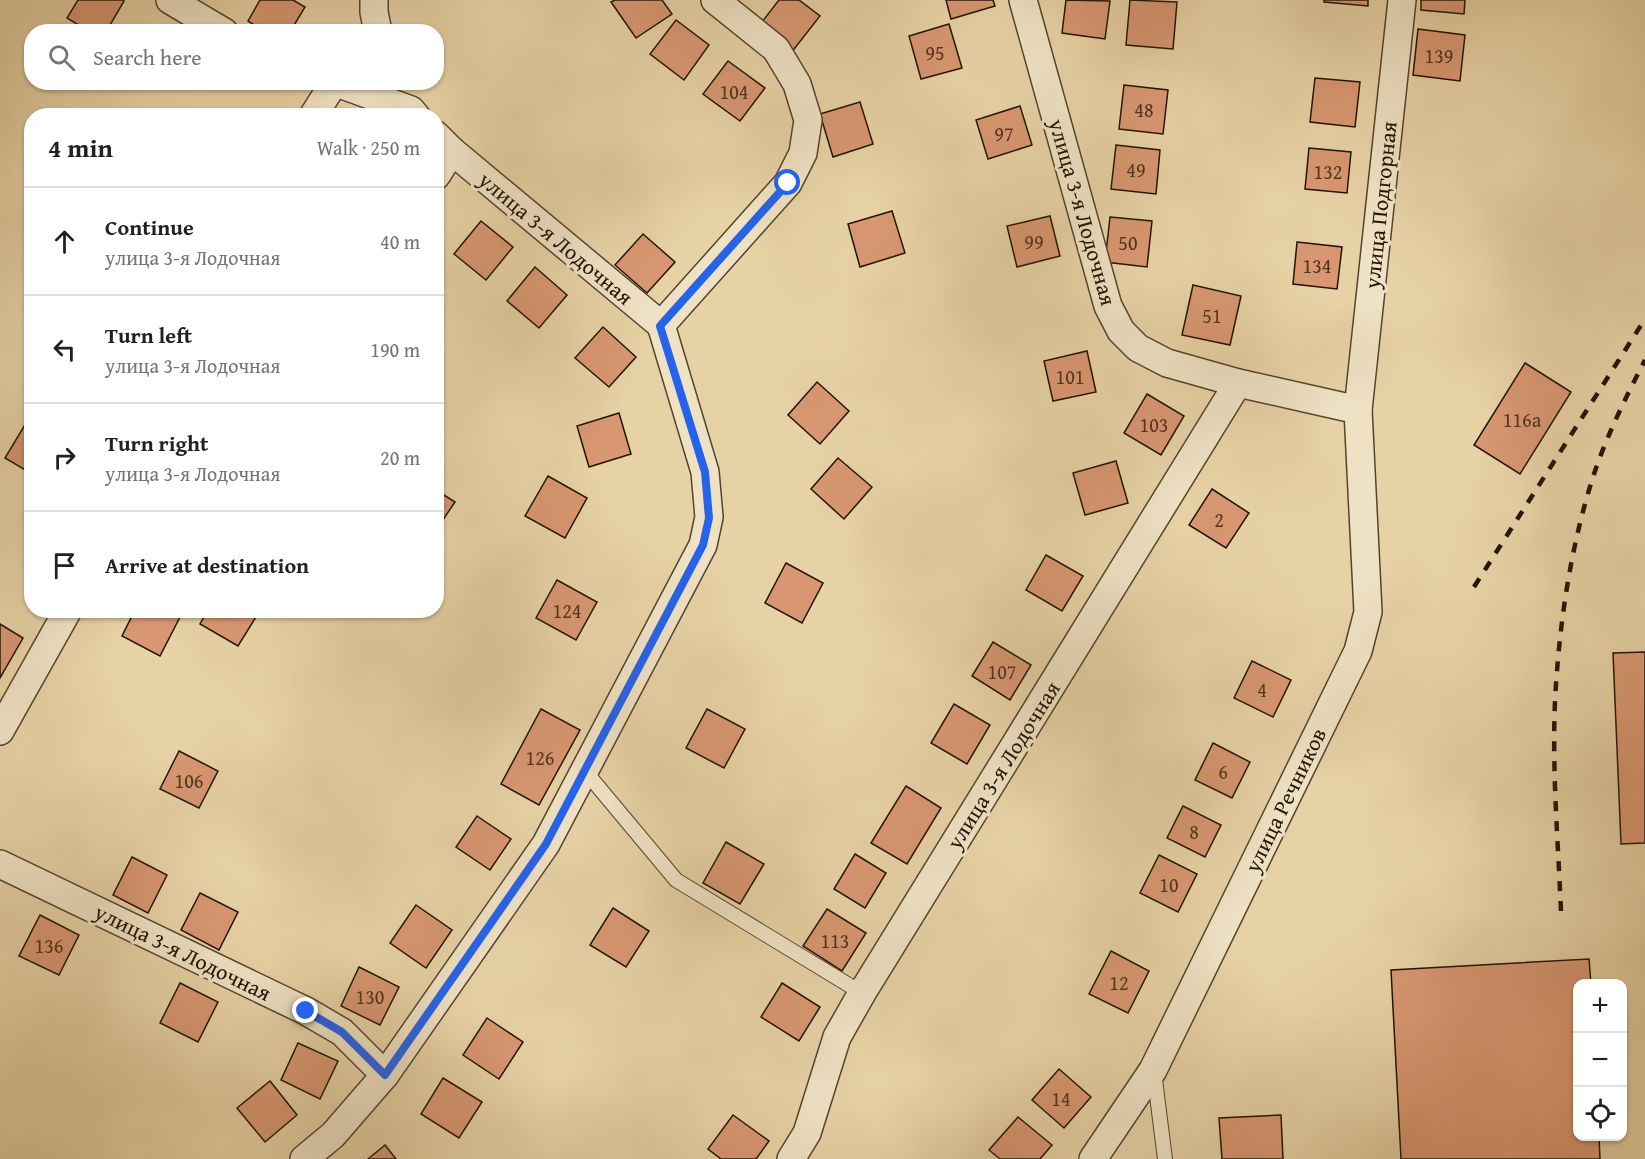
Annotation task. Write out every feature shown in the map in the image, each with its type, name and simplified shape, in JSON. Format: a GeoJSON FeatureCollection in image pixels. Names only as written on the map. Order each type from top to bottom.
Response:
{"type":"FeatureCollection","features":[{"type":"Feature","properties":{"kind":"street"},"geometry":{"type":"LineString","coordinates":[[170,0],[210,24]]}},
{"type":"Feature","properties":{"kind":"street"},"geometry":{"type":"LineString","coordinates":[[374,0],[376,24]]}},
{"type":"Feature","properties":{"kind":"street"},"geometry":{"type":"LineString","coordinates":[[304,1159],[333,1134],[385,1075],[546,844],[703,545],[709,518],[705,472],[660,326],[788,183],[803,153],[808,120],[796,84],[776,49],[715,0]]}},
{"type":"Feature","properties":{"kind":"street","name":"улица 3-я Лодочная"},"geometry":{"type":"LineString","coordinates":[[1023,0],[1108,306],[1121,331],[1138,348],[1167,363],[1238,383],[1358,410]]}},
{"type":"Feature","properties":{"kind":"street","name":"улица Подгорная"},"geometry":{"type":"LineString","coordinates":[[1358,410],[1402,0]]}},
{"type":"Feature","properties":{"kind":"street"},"geometry":{"type":"LineString","coordinates":[[318,108],[329,90]]}},
{"type":"Feature","properties":{"kind":"street"},"geometry":{"type":"LineString","coordinates":[[355,90],[401,108]]}},
{"type":"Feature","properties":{"kind":"street"},"geometry":{"type":"LineString","coordinates":[[402,90],[411,108]]}},
{"type":"Feature","properties":{"kind":"street","name":"улица 3-я Лодочная"},"geometry":{"type":"LineString","coordinates":[[444,143],[660,326]]}},
{"type":"Feature","properties":{"kind":"street","name":"улица 3-я Лодочная"},"geometry":{"type":"LineString","coordinates":[[791,1159],[807,1133],[837,1037],[862,993],[1238,383]]}},
{"type":"Feature","properties":{"kind":"street","name":"улица Речников"},"geometry":{"type":"LineString","coordinates":[[1093,1159],[1153,1070],[1358,651],[1368,612],[1358,410]]}},
{"type":"Feature","properties":{"kind":"street"},"geometry":{"type":"LineString","coordinates":[[0,730],[63,618]]}},
{"type":"Feature","properties":{"kind":"street","name":"улица 3-я Лодочная"},"geometry":{"type":"LineString","coordinates":[[0,864],[306,1011],[342,1032],[385,1075]]}},
{"type":"Feature","properties":{"kind":"lane"},"geometry":{"type":"LineString","coordinates":[[585,771],[676,880],[862,993]]}},
{"type":"Feature","properties":{"kind":"lane"},"geometry":{"type":"LineString","coordinates":[[1153,1070],[1165,1159]]}},
{"type":"Feature","properties":{"kind":"building"},"geometry":{"type":"Polygon","coordinates":[[[78,0],[124,1],[111,24],[77,24],[67,18],[78,0]]]}},
{"type":"Feature","properties":{"kind":"building"},"geometry":{"type":"Polygon","coordinates":[[[260,0],[293,0],[305,7],[295,24],[253,24],[248,21],[260,0]]]}},
{"type":"Feature","properties":{"kind":"building"},"geometry":{"type":"Polygon","coordinates":[[[615,0],[662,0],[672,14],[636,38],[611,2],[615,0]]]}},
{"type":"Feature","properties":{"kind":"building"},"geometry":{"type":"Polygon","coordinates":[[[779,0],[799,0],[820,16],[791,53],[758,27],[779,0]]]}},
{"type":"Feature","properties":{"kind":"building"},"geometry":{"type":"Polygon","coordinates":[[[946,0],[993,0],[995,6],[951,19],[946,0]]]}},
{"type":"Feature","properties":{"kind":"building"},"geometry":{"type":"Polygon","coordinates":[[[1066,0],[1110,1],[1105,39],[1062,33],[1066,0]]]}},
{"type":"Feature","properties":{"kind":"building"},"geometry":{"type":"Polygon","coordinates":[[[1130,0],[1177,2],[1173,49],[1126,45],[1130,0]]]}},
{"type":"Feature","properties":{"kind":"building"},"geometry":{"type":"Polygon","coordinates":[[[1324,0],[1368,0],[1368,6],[1324,2],[1324,0]]]}},
{"type":"Feature","properties":{"kind":"building"},"geometry":{"type":"Polygon","coordinates":[[[1421,0],[1465,0],[1464,14],[1421,10],[1421,0]]]}},
{"type":"Feature","properties":{"kind":"building"},"geometry":{"type":"Polygon","coordinates":[[[676,20],[709,45],[684,80],[650,54],[676,20]]]}},
{"type":"Feature","properties":{"kind":"building"},"geometry":{"type":"Polygon","coordinates":[[[949,24],[962,68],[921,79],[909,36],[949,24]]]}},
{"type":"Feature","properties":{"kind":"building"},"geometry":{"type":"Polygon","coordinates":[[[1418,29],[1465,35],[1460,81],[1413,75],[1418,29]]]}},
{"type":"Feature","properties":{"kind":"building"},"geometry":{"type":"Polygon","coordinates":[[[728,61],[765,88],[740,121],[703,94],[728,61]]]}},
{"type":"Feature","properties":{"kind":"building"},"geometry":{"type":"Polygon","coordinates":[[[1315,78],[1360,82],[1355,127],[1310,122],[1315,78]]]}},
{"type":"Feature","properties":{"kind":"building"},"geometry":{"type":"Polygon","coordinates":[[[1124,85],[1168,90],[1163,134],[1119,129],[1124,85]]]}},
{"type":"Feature","properties":{"kind":"building"},"geometry":{"type":"Polygon","coordinates":[[[860,102],[873,144],[833,157],[820,114],[860,102]]]}},
{"type":"Feature","properties":{"kind":"building"},"geometry":{"type":"Polygon","coordinates":[[[1020,106],[1032,145],[988,159],[976,120],[1020,106]]]}},
{"type":"Feature","properties":{"kind":"building"},"geometry":{"type":"Polygon","coordinates":[[[1116,145],[1160,150],[1156,194],[1111,189],[1116,145]]]}},
{"type":"Feature","properties":{"kind":"building"},"geometry":{"type":"Polygon","coordinates":[[[1309,148],[1351,152],[1347,193],[1305,189],[1309,148]]]}},
{"type":"Feature","properties":{"kind":"building"},"geometry":{"type":"Polygon","coordinates":[[[892,211],[905,253],[860,267],[848,224],[892,211]]]}},
{"type":"Feature","properties":{"kind":"building"},"geometry":{"type":"Polygon","coordinates":[[[1050,216],[1060,256],[1017,267],[1007,226],[1050,216]]]}},
{"type":"Feature","properties":{"kind":"building"},"geometry":{"type":"Polygon","coordinates":[[[1110,217],[1152,221],[1147,267],[1105,262],[1110,217]]]}},
{"type":"Feature","properties":{"kind":"building"},"geometry":{"type":"Polygon","coordinates":[[[481,221],[513,247],[486,280],[454,254],[481,221]]]}},
{"type":"Feature","properties":{"kind":"building"},"geometry":{"type":"Polygon","coordinates":[[[643,234],[675,262],[647,293],[615,265],[643,234]]]}},
{"type":"Feature","properties":{"kind":"building"},"geometry":{"type":"Polygon","coordinates":[[[1297,242],[1342,247],[1337,289],[1293,284],[1297,242]]]}},
{"type":"Feature","properties":{"kind":"building"},"geometry":{"type":"Polygon","coordinates":[[[535,267],[567,295],[539,328],[507,301],[535,267]]]}},
{"type":"Feature","properties":{"kind":"building"},"geometry":{"type":"Polygon","coordinates":[[[1193,285],[1241,296],[1230,345],[1182,335],[1193,285]]]}},
{"type":"Feature","properties":{"kind":"building"},"geometry":{"type":"Polygon","coordinates":[[[603,327],[636,357],[609,387],[575,358],[603,327]]]}},
{"type":"Feature","properties":{"kind":"building"},"geometry":{"type":"Polygon","coordinates":[[[1087,351],[1096,392],[1053,401],[1044,361],[1087,351]]]}},
{"type":"Feature","properties":{"kind":"building"},"geometry":{"type":"Polygon","coordinates":[[[1525,363],[1571,392],[1520,474],[1474,445],[1525,363]]]}},
{"type":"Feature","properties":{"kind":"building"},"geometry":{"type":"Polygon","coordinates":[[[817,382],[849,411],[820,444],[788,415],[817,382]]]}},
{"type":"Feature","properties":{"kind":"building"},"geometry":{"type":"Polygon","coordinates":[[[1147,394],[1184,416],[1161,455],[1124,433],[1147,394]]]}},
{"type":"Feature","properties":{"kind":"building"},"geometry":{"type":"Polygon","coordinates":[[[619,413],[631,454],[589,467],[577,426],[619,413]]]}},
{"type":"Feature","properties":{"kind":"building"},"geometry":{"type":"Polygon","coordinates":[[[24,426],[24,469],[5,458],[24,426]]]}},
{"type":"Feature","properties":{"kind":"building"},"geometry":{"type":"Polygon","coordinates":[[[838,458],[872,487],[844,519],[811,489],[838,458]]]}},
{"type":"Feature","properties":{"kind":"building"},"geometry":{"type":"Polygon","coordinates":[[[1116,461],[1128,503],[1085,515],[1073,473],[1116,461]]]}},
{"type":"Feature","properties":{"kind":"building"},"geometry":{"type":"Polygon","coordinates":[[[548,476],[587,498],[565,538],[525,516],[548,476]]]}},
{"type":"Feature","properties":{"kind":"building"},"geometry":{"type":"Polygon","coordinates":[[[1212,489],[1249,513],[1226,548],[1189,525],[1212,489]]]}},
{"type":"Feature","properties":{"kind":"building"},"geometry":{"type":"Polygon","coordinates":[[[444,495],[455,502],[444,518],[444,495]]]}},
{"type":"Feature","properties":{"kind":"building"},"geometry":{"type":"Polygon","coordinates":[[[1046,555],[1083,576],[1062,611],[1026,590],[1046,555]]]}},
{"type":"Feature","properties":{"kind":"building"},"geometry":{"type":"Polygon","coordinates":[[[786,563],[823,583],[802,623],[765,603],[786,563]]]}},
{"type":"Feature","properties":{"kind":"building"},"geometry":{"type":"Polygon","coordinates":[[[557,580],[597,602],[576,640],[536,618],[557,580]]]}},
{"type":"Feature","properties":{"kind":"building"},"geometry":{"type":"Polygon","coordinates":[[[131,618],[179,618],[160,656],[122,636],[131,618]]]}},
{"type":"Feature","properties":{"kind":"building"},"geometry":{"type":"Polygon","coordinates":[[[203,618],[255,618],[238,646],[200,624],[203,618]]]}},
{"type":"Feature","properties":{"kind":"building"},"geometry":{"type":"Polygon","coordinates":[[[0,624],[23,638],[0,678],[0,624]]]}},
{"type":"Feature","properties":{"kind":"building"},"geometry":{"type":"Polygon","coordinates":[[[993,642],[1031,665],[1010,700],[972,676],[993,642]]]}},
{"type":"Feature","properties":{"kind":"building"},"geometry":{"type":"Polygon","coordinates":[[[1645,652],[1645,843],[1621,844],[1613,653],[1645,652]]]}},
{"type":"Feature","properties":{"kind":"building"},"geometry":{"type":"Polygon","coordinates":[[[1252,661],[1291,680],[1273,717],[1234,698],[1252,661]]]}},
{"type":"Feature","properties":{"kind":"building"},"geometry":{"type":"Polygon","coordinates":[[[954,704],[990,725],[967,764],[931,743],[954,704]]]}},
{"type":"Feature","properties":{"kind":"building"},"geometry":{"type":"Polygon","coordinates":[[[541,709],[580,730],[539,805],[501,784],[541,709]]]}},
{"type":"Feature","properties":{"kind":"building"},"geometry":{"type":"Polygon","coordinates":[[[707,709],[745,729],[724,768],[686,748],[707,709]]]}},
{"type":"Feature","properties":{"kind":"building"},"geometry":{"type":"Polygon","coordinates":[[[1213,743],[1250,762],[1232,798],[1195,780],[1213,743]]]}},
{"type":"Feature","properties":{"kind":"building"},"geometry":{"type":"Polygon","coordinates":[[[179,751],[218,771],[199,808],[160,789],[179,751]]]}},
{"type":"Feature","properties":{"kind":"building"},"geometry":{"type":"Polygon","coordinates":[[[906,786],[941,808],[907,864],[871,843],[906,786]]]}},
{"type":"Feature","properties":{"kind":"building"},"geometry":{"type":"Polygon","coordinates":[[[1183,806],[1221,825],[1205,857],[1167,838],[1183,806]]]}},
{"type":"Feature","properties":{"kind":"building"},"geometry":{"type":"Polygon","coordinates":[[[477,816],[511,839],[490,870],[456,847],[477,816]]]}},
{"type":"Feature","properties":{"kind":"building"},"geometry":{"type":"Polygon","coordinates":[[[726,842],[764,864],[740,904],[703,883],[726,842]]]}},
{"type":"Feature","properties":{"kind":"building"},"geometry":{"type":"Polygon","coordinates":[[[855,854],[886,873],[865,908],[834,889],[855,854]]]}},
{"type":"Feature","properties":{"kind":"building"},"geometry":{"type":"Polygon","coordinates":[[[1159,855],[1197,874],[1178,912],[1140,893],[1159,855]]]}},
{"type":"Feature","properties":{"kind":"building"},"geometry":{"type":"Polygon","coordinates":[[[132,857],[167,875],[148,913],[113,895],[132,857]]]}},
{"type":"Feature","properties":{"kind":"building"},"geometry":{"type":"Polygon","coordinates":[[[200,893],[238,912],[219,950],[181,930],[200,893]]]}},
{"type":"Feature","properties":{"kind":"building"},"geometry":{"type":"Polygon","coordinates":[[[416,905],[452,930],[426,968],[390,943],[416,905]]]}},
{"type":"Feature","properties":{"kind":"building"},"geometry":{"type":"Polygon","coordinates":[[[613,908],[649,931],[626,967],[590,945],[613,908]]]}},
{"type":"Feature","properties":{"kind":"building"},"geometry":{"type":"Polygon","coordinates":[[[827,909],[866,933],[842,971],[803,946],[827,909]]]}},
{"type":"Feature","properties":{"kind":"building"},"geometry":{"type":"Polygon","coordinates":[[[40,915],[79,935],[59,975],[19,956],[40,915]]]}},
{"type":"Feature","properties":{"kind":"building"},"geometry":{"type":"Polygon","coordinates":[[[1111,951],[1149,971],[1128,1013],[1089,994],[1111,951]]]}},
{"type":"Feature","properties":{"kind":"building"},"geometry":{"type":"Polygon","coordinates":[[[1589,959],[1591,979],[1573,979],[1573,1141],[1599,1141],[1600,1159],[1401,1159],[1391,970],[1589,959]]]}},
{"type":"Feature","properties":{"kind":"building"},"geometry":{"type":"Polygon","coordinates":[[[359,967],[399,987],[380,1025],[341,1006],[359,967]]]}},
{"type":"Feature","properties":{"kind":"building"},"geometry":{"type":"Polygon","coordinates":[[[180,983],[218,1002],[198,1042],[160,1023],[180,983]]]}},
{"type":"Feature","properties":{"kind":"building"},"geometry":{"type":"Polygon","coordinates":[[[782,983],[820,1007],[799,1041],[761,1017],[782,983]]]}},
{"type":"Feature","properties":{"kind":"building"},"geometry":{"type":"Polygon","coordinates":[[[487,1018],[523,1042],[499,1079],[463,1055],[487,1018]]]}},
{"type":"Feature","properties":{"kind":"building"},"geometry":{"type":"Polygon","coordinates":[[[298,1043],[338,1061],[320,1099],[281,1080],[298,1043]]]}},
{"type":"Feature","properties":{"kind":"building"},"geometry":{"type":"Polygon","coordinates":[[[1059,1069],[1091,1097],[1064,1128],[1032,1100],[1059,1069]]]}},
{"type":"Feature","properties":{"kind":"building"},"geometry":{"type":"Polygon","coordinates":[[[443,1078],[482,1102],[459,1138],[421,1114],[443,1078]]]}},
{"type":"Feature","properties":{"kind":"building"},"geometry":{"type":"Polygon","coordinates":[[[270,1081],[297,1115],[265,1142],[237,1108],[270,1081]]]}},
{"type":"Feature","properties":{"kind":"building"},"geometry":{"type":"Polygon","coordinates":[[[733,1115],[769,1141],[756,1159],[721,1159],[708,1149],[733,1115]]]}},
{"type":"Feature","properties":{"kind":"building"},"geometry":{"type":"Polygon","coordinates":[[[1281,1115],[1283,1159],[1222,1159],[1219,1118],[1281,1115]]]}},
{"type":"Feature","properties":{"kind":"building"},"geometry":{"type":"Polygon","coordinates":[[[1018,1117],[1052,1145],[1040,1159],[1000,1159],[989,1150],[1018,1117]]]}},
{"type":"Feature","properties":{"kind":"building"},"geometry":{"type":"Polygon","coordinates":[[[385,1145],[396,1159],[368,1159],[385,1145]]]}},
{"type":"Feature","properties":{"kind":"railway"},"geometry":{"type":"LineString","coordinates":[[1474,587],[1645,319]]}},
{"type":"Feature","properties":{"kind":"railway"},"geometry":{"type":"LineString","coordinates":[[1561,911],[1554,727],[1559,644],[1567,588],[1578,532],[1598,462],[1645,360]]}},
{"type":"Feature","properties":{"kind":"route"},"geometry":{"type":"LineString","coordinates":[[306,1011],[342,1032],[385,1075],[546,844],[703,545],[709,518],[705,472],[660,326],[788,183]]}}]}
